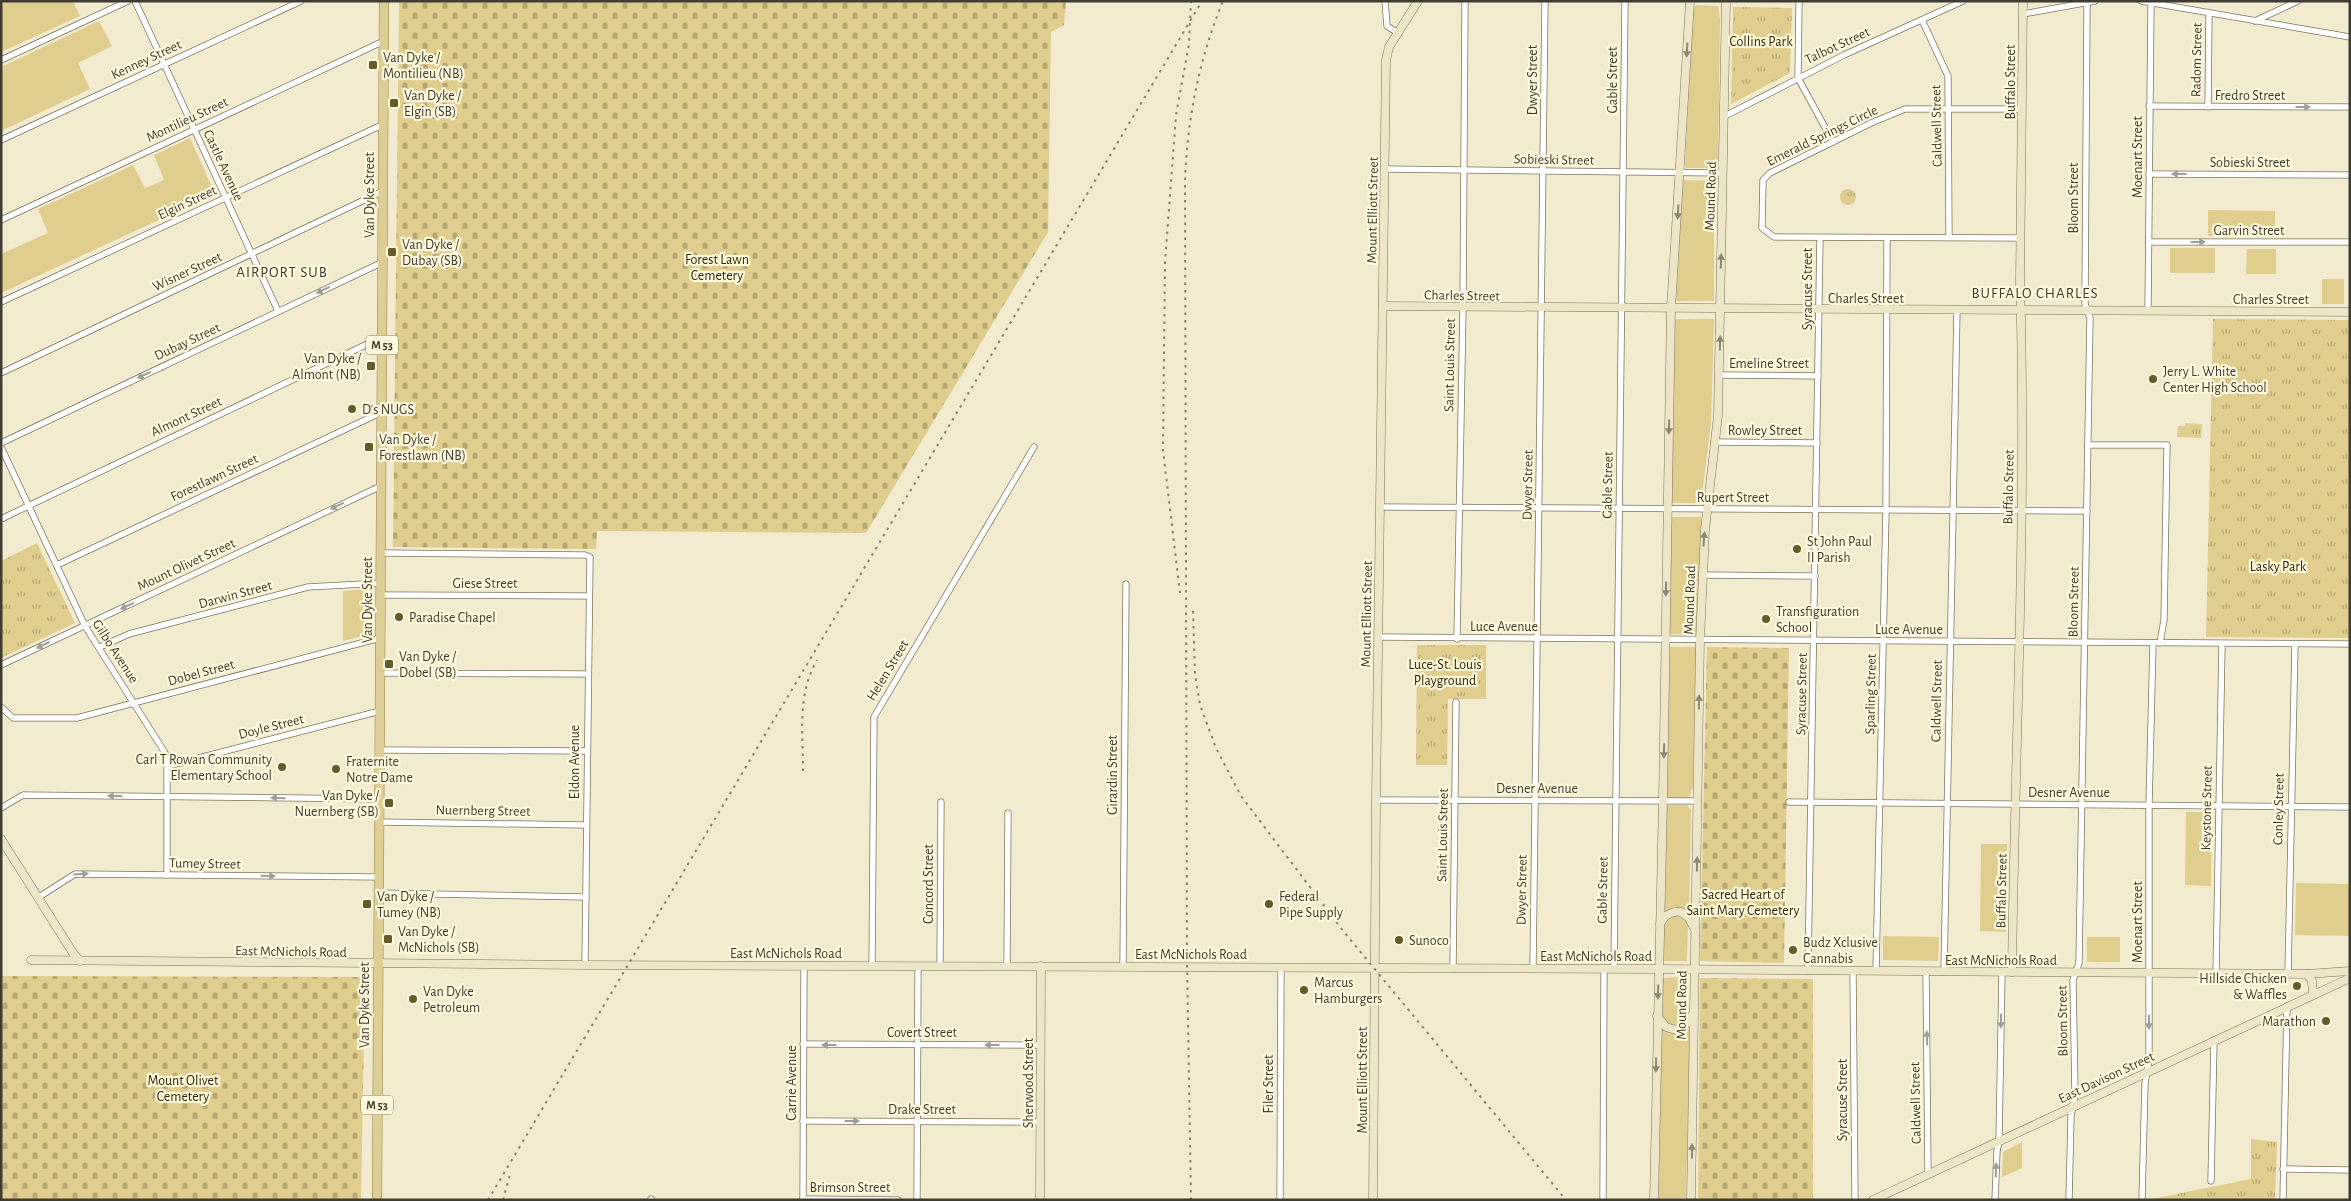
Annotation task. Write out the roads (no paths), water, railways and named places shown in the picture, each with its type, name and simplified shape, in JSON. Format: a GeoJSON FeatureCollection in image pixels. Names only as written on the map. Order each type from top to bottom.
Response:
{"type":"FeatureCollection","features":[{"type":"Feature","properties":{"kind":"main road","name":"Van Dyke Street"},"geometry":{"type":"LineString","coordinates":[[377,1200],[384,1]]}},
{"type":"Feature","properties":{"kind":"main road","name":"Mount Elliott Street"},"geometry":{"type":"LineString","coordinates":[[1373,1200],[1376,800],[1386,60],[1389,47],[1418,1]]}},
{"type":"Feature","properties":{"kind":"main road","name":"Mound Road"},"geometry":{"type":"LineString","coordinates":[[1654,1200],[1671,309],[1690,1]]}},
{"type":"Feature","properties":{"kind":"main road","name":"Mound Road"},"geometry":{"type":"LineString","coordinates":[[1692,1200],[1693,1014],[1700,640],[1707,510],[1718,415],[1726,1]]}},
{"type":"Feature","properties":{"kind":"main road","name":"Buffalo Street"},"geometry":{"type":"LineString","coordinates":[[2012,972],[2021,510],[2020,238],[2023,1]]}},
{"type":"Feature","properties":{"kind":"main road","name":"Charles Street"},"geometry":{"type":"LineString","coordinates":[[1383,306],[1719,310],[2350,312]]}},
{"type":"Feature","properties":{"kind":"main road"},"geometry":{"type":"LineString","coordinates":[[1,840],[39,897],[71,957]]}},
{"type":"Feature","properties":{"kind":"main road"},"geometry":{"type":"LineString","coordinates":[[1659,925],[1672,912],[1681,912],[1690,918],[1695,930]]}},
{"type":"Feature","properties":{"kind":"main road","name":"East McNichols Road"},"geometry":{"type":"LineString","coordinates":[[31,960],[71,957],[80,961],[378,964],[1533,968],[2076,973],[2307,974],[2350,971]]}},
{"type":"Feature","properties":{"kind":"main road","name":"Sherwood Street"},"geometry":{"type":"LineString","coordinates":[[1040,1200],[1041,966]]}},
{"type":"Feature","properties":{"kind":"main road"},"geometry":{"type":"LineString","coordinates":[[2307,974],[2312,981],[2313,994]]}},
{"type":"Feature","properties":{"kind":"main road","name":"East Davison Street"},"geometry":{"type":"LineString","coordinates":[[1873,1200],[2350,978]]}},
{"type":"Feature","properties":{"kind":"main road"},"geometry":{"type":"LineString","coordinates":[[1657,1016],[1666,1027],[1676,1030],[1686,1024],[1693,1014]]}},
{"type":"Feature","properties":{"kind":"street"},"geometry":{"type":"LineString","coordinates":[[1,60],[128,1]]}},
{"type":"Feature","properties":{"kind":"street","name":"Castle Avenue"},"geometry":{"type":"LineString","coordinates":[[135,1],[278,312]]}},
{"type":"Feature","properties":{"kind":"street","name":"Kenney Street"},"geometry":{"type":"LineString","coordinates":[[1,140],[301,1]]}},
{"type":"Feature","properties":{"kind":"street"},"geometry":{"type":"LineString","coordinates":[[1385,1],[1387,26],[1398,33]]}},
{"type":"Feature","properties":{"kind":"street","name":"Saint Louis Street"},"geometry":{"type":"LineString","coordinates":[[1456,639],[1463,307],[1465,1]]}},
{"type":"Feature","properties":{"kind":"street","name":"Dwyer Street"},"geometry":{"type":"LineString","coordinates":[[1533,968],[1543,308],[1545,1]]}},
{"type":"Feature","properties":{"kind":"street","name":"Gable Street"},"geometry":{"type":"LineString","coordinates":[[1614,969],[1625,1]]}},
{"type":"Feature","properties":{"kind":"street"},"geometry":{"type":"LineString","coordinates":[[1799,1],[1798,78],[1833,142]]}},
{"type":"Feature","properties":{"kind":"street","name":"Talbot Street"},"geometry":{"type":"LineString","coordinates":[[1725,116],[1798,78],[1963,1]]}},
{"type":"Feature","properties":{"kind":"street"},"geometry":{"type":"LineString","coordinates":[[2023,14],[2095,1]]}},
{"type":"Feature","properties":{"kind":"street"},"geometry":{"type":"LineString","coordinates":[[2141,1],[2350,37]]}},
{"type":"Feature","properties":{"kind":"street"},"geometry":{"type":"LineString","coordinates":[[2255,21],[2298,1]]}},
{"type":"Feature","properties":{"kind":"street","name":"Bloom Street"},"geometry":{"type":"LineString","coordinates":[[2069,1200],[2071,1118],[2075,1071],[2073,988],[2080,963],[2088,445],[2088,311],[2085,304],[2087,3]]}},
{"type":"Feature","properties":{"kind":"street","name":"Moenart Street"},"geometry":{"type":"LineString","coordinates":[[2148,311],[2151,3]]}},
{"type":"Feature","properties":{"kind":"street","name":"Radom Street"},"geometry":{"type":"LineString","coordinates":[[2208,107],[2209,14]]}},
{"type":"Feature","properties":{"kind":"street","name":"Caldwell Street"},"geometry":{"type":"LineString","coordinates":[[1922,20],[1948,76],[1949,237]]}},
{"type":"Feature","properties":{"kind":"street","name":"Montilieu Street"},"geometry":{"type":"LineString","coordinates":[[1,220],[384,41]]}},
{"type":"Feature","properties":{"kind":"street","name":"Fredro Street"},"geometry":{"type":"LineString","coordinates":[[2150,106],[2350,107]]}},
{"type":"Feature","properties":{"kind":"street","name":"Emerald Springs Circle"},"geometry":{"type":"LineString","coordinates":[[2020,238],[1774,237],[1762,228],[1763,180],[1770,173],[1905,109],[2022,109]]}},
{"type":"Feature","properties":{"kind":"street","name":"Elgin Street"},"geometry":{"type":"LineString","coordinates":[[1,302],[384,124]]}},
{"type":"Feature","properties":{"kind":"street","name":"Sobieski Street"},"geometry":{"type":"LineString","coordinates":[[1385,170],[1680,171],[1723,173]]}},
{"type":"Feature","properties":{"kind":"street","name":"Sobieski Street"},"geometry":{"type":"LineString","coordinates":[[2149,174],[2350,175]]}},
{"type":"Feature","properties":{"kind":"street","name":"Wisner Street"},"geometry":{"type":"LineString","coordinates":[[1,373],[383,191]]}},
{"type":"Feature","properties":{"kind":"street","name":"Syracuse Street"},"geometry":{"type":"LineString","coordinates":[[1808,970],[1820,238]]}},
{"type":"Feature","properties":{"kind":"street","name":"Sparling Street"},"geometry":{"type":"LineString","coordinates":[[1876,971],[1884,642],[1888,238]]}},
{"type":"Feature","properties":{"kind":"street","name":"Garvin Street"},"geometry":{"type":"LineString","coordinates":[[2149,242],[2350,242]]}},
{"type":"Feature","properties":{"kind":"street","name":"Dubay Street"},"geometry":{"type":"LineString","coordinates":[[1,443],[383,262]]}},
{"type":"Feature","properties":{"kind":"street","name":"Caldwell Street"},"geometry":{"type":"LineString","coordinates":[[1944,972],[1956,310]]}},
{"type":"Feature","properties":{"kind":"street","name":"Almont Street"},"geometry":{"type":"LineString","coordinates":[[1,519],[382,337]]}},
{"type":"Feature","properties":{"kind":"street","name":"Emeline Street"},"geometry":{"type":"LineString","coordinates":[[1719,375],[1818,376]]}},
{"type":"Feature","properties":{"kind":"street","name":"Forestlawn Street"},"geometry":{"type":"LineString","coordinates":[[56,565],[382,412]]}},
{"type":"Feature","properties":{"kind":"street","name":"Rowley Street"},"geometry":{"type":"LineString","coordinates":[[1714,442],[1817,443]]}},
{"type":"Feature","properties":{"kind":"street"},"geometry":{"type":"LineString","coordinates":[[2088,445],[2166,444],[2164,620],[2160,643]]}},
{"type":"Feature","properties":{"kind":"street","name":"Gilbo Avenue"},"geometry":{"type":"LineString","coordinates":[[1,447],[85,626],[164,749],[168,766],[167,875]]}},
{"type":"Feature","properties":{"kind":"street","name":"Helen Street"},"geometry":{"type":"LineString","coordinates":[[872,966],[874,716],[1034,447]]}},
{"type":"Feature","properties":{"kind":"street","name":"Mount Olivet Street"},"geometry":{"type":"LineString","coordinates":[[1,665],[381,486]]}},
{"type":"Feature","properties":{"kind":"street","name":"Rupert Street"},"geometry":{"type":"LineString","coordinates":[[1380,507],[1668,510],[2087,510]]}},
{"type":"Feature","properties":{"kind":"street","name":"Eldon Avenue"},"geometry":{"type":"LineString","coordinates":[[381,552],[585,555],[590,559],[587,674],[585,965]]}},
{"type":"Feature","properties":{"kind":"street"},"geometry":{"type":"LineString","coordinates":[[1702,575],[1815,576]]}},
{"type":"Feature","properties":{"kind":"street","name":"Darwin Street"},"geometry":{"type":"LineString","coordinates":[[100,647],[130,634],[308,587],[380,583]]}},
{"type":"Feature","properties":{"kind":"street","name":"Girardin Street"},"geometry":{"type":"LineString","coordinates":[[1123,967],[1126,584]]}},
{"type":"Feature","properties":{"kind":"street","name":"Giese Street"},"geometry":{"type":"LineString","coordinates":[[380,595],[589,596]]}},
{"type":"Feature","properties":{"kind":"street","name":"Luce Avenue"},"geometry":{"type":"LineString","coordinates":[[1378,637],[2350,644]]}},
{"type":"Feature","properties":{"kind":"street","name":"Dobel Street"},"geometry":{"type":"LineString","coordinates":[[1,707],[13,718],[69,719],[380,638]]}},
{"type":"Feature","properties":{"kind":"street","name":"Moenart Street"},"geometry":{"type":"LineString","coordinates":[[2142,1200],[2149,973],[2153,643]]}},
{"type":"Feature","properties":{"kind":"street","name":"Keystone Street"},"geometry":{"type":"LineString","coordinates":[[2216,973],[2222,644]]}},
{"type":"Feature","properties":{"kind":"street","name":"Conley Street"},"geometry":{"type":"LineString","coordinates":[[2288,974],[2295,644]]}},
{"type":"Feature","properties":{"kind":"street"},"geometry":{"type":"LineString","coordinates":[[380,673],[587,674]]}},
{"type":"Feature","properties":{"kind":"street","name":"Saint Louis Street"},"geometry":{"type":"LineString","coordinates":[[1453,969],[1456,702]]}},
{"type":"Feature","properties":{"kind":"street","name":"Doyle Street"},"geometry":{"type":"LineString","coordinates":[[168,766],[380,711]]}},
{"type":"Feature","properties":{"kind":"street"},"geometry":{"type":"LineString","coordinates":[[380,750],[587,751]]}},
{"type":"Feature","properties":{"kind":"street"},"geometry":{"type":"LineString","coordinates":[[1,808],[23,795],[379,799]]}},
{"type":"Feature","properties":{"kind":"street","name":"Desner Avenue"},"geometry":{"type":"LineString","coordinates":[[1376,800],[1698,801]]}},
{"type":"Feature","properties":{"kind":"street","name":"Concord Street"},"geometry":{"type":"LineString","coordinates":[[940,966],[941,802]]}},
{"type":"Feature","properties":{"kind":"street","name":"Desner Avenue"},"geometry":{"type":"LineString","coordinates":[[1788,802],[2350,807]]}},
{"type":"Feature","properties":{"kind":"street"},"geometry":{"type":"LineString","coordinates":[[1007,966],[1008,814]]}},
{"type":"Feature","properties":{"kind":"street","name":"Nuernberg Street"},"geometry":{"type":"LineString","coordinates":[[379,822],[586,825]]}},
{"type":"Feature","properties":{"kind":"street","name":"Tumey Street"},"geometry":{"type":"LineString","coordinates":[[39,897],[75,874],[379,877]]}},
{"type":"Feature","properties":{"kind":"street"},"geometry":{"type":"LineString","coordinates":[[378,893],[586,897]]}},
{"type":"Feature","properties":{"kind":"street","name":"Carrie Avenue"},"geometry":{"type":"LineString","coordinates":[[803,1200],[804,966]]}},
{"type":"Feature","properties":{"kind":"street"},"geometry":{"type":"LineString","coordinates":[[917,1200],[918,966]]}},
{"type":"Feature","properties":{"kind":"street","name":"Filer Street"},"geometry":{"type":"LineString","coordinates":[[1280,1200],[1281,967]]}},
{"type":"Feature","properties":{"kind":"street"},"geometry":{"type":"LineString","coordinates":[[1603,1200],[1604,969]]}},
{"type":"Feature","properties":{"kind":"street","name":"Syracuse Street"},"geometry":{"type":"LineString","coordinates":[[1854,971],[1855,1200]]}},
{"type":"Feature","properties":{"kind":"street","name":"Caldwell Street"},"geometry":{"type":"LineString","coordinates":[[1926,972],[1928,1174]]}},
{"type":"Feature","properties":{"kind":"street"},"geometry":{"type":"LineString","coordinates":[[1995,1200],[1999,1141],[2002,972]]}},
{"type":"Feature","properties":{"kind":"street"},"geometry":{"type":"LineString","coordinates":[[2283,1200],[2287,1006]]}},
{"type":"Feature","properties":{"kind":"street"},"geometry":{"type":"LineString","coordinates":[[2211,1181],[2214,1040]]}},
{"type":"Feature","properties":{"kind":"street","name":"Covert Street"},"geometry":{"type":"LineString","coordinates":[[803,1044],[1041,1045]]}},
{"type":"Feature","properties":{"kind":"street","name":"Drake Street"},"geometry":{"type":"LineString","coordinates":[[803,1121],[1040,1122]]}},
{"type":"Feature","properties":{"kind":"street"},"geometry":{"type":"LineString","coordinates":[[2283,1169],[2350,1170]]}},
{"type":"Feature","properties":{"kind":"street","name":"Brimson Street"},"geometry":{"type":"LineString","coordinates":[[803,1200],[898,1200]]}},
{"type":"Feature","properties":{"kind":"railway"},"geometry":{"type":"LineString","coordinates":[[1180,593],[1163,450],[1165,262],[1176,115],[1189,44],[1191,1]]}},
{"type":"Feature","properties":{"kind":"railway"},"geometry":{"type":"LineString","coordinates":[[488,1200],[1202,1]]}},
{"type":"Feature","properties":{"kind":"railway"},"geometry":{"type":"LineString","coordinates":[[1191,1200],[1187,960],[1185,182],[1188,136],[1196,90],[1207,45],[1223,1]]}},
{"type":"Feature","properties":{"kind":"railway"},"geometry":{"type":"LineString","coordinates":[[1193,611],[1195,674],[1200,705],[1216,748],[1241,796],[1344,932],[1566,1200]]}},
{"type":"Feature","properties":{"kind":"railway"},"geometry":{"type":"LineString","coordinates":[[803,771],[802,714],[806,687],[817,660]]}},
{"type":"Feature","properties":{"kind":"railway"},"geometry":{"type":"LineString","coordinates":[[503,1200],[511,1171]]}},
{"type":"Feature","properties":{"kind":"place","name":"Van Dyke / Montilieu (NB)"},"geometry":{"type":"Point","coordinates":[373,65]}},
{"type":"Feature","properties":{"kind":"place","name":"Van Dyke / Elgin (SB)"},"geometry":{"type":"Point","coordinates":[394,103]}},
{"type":"Feature","properties":{"kind":"place","name":"Van Dyke / Dubay (SB)"},"geometry":{"type":"Point","coordinates":[392,252]}},
{"type":"Feature","properties":{"kind":"place","name":"Van Dyke / Almont (NB)"},"geometry":{"type":"Point","coordinates":[371,366]}},
{"type":"Feature","properties":{"kind":"place","name":"Jerry L. White Center High School"},"geometry":{"type":"Point","coordinates":[2153,379]}},
{"type":"Feature","properties":{"kind":"place","name":"D's NUGS"},"geometry":{"type":"Point","coordinates":[352,409]}},
{"type":"Feature","properties":{"kind":"place","name":"Van Dyke / Forestlawn (NB)"},"geometry":{"type":"Point","coordinates":[369,447]}},
{"type":"Feature","properties":{"kind":"place","name":"St John Paul II Parish"},"geometry":{"type":"Point","coordinates":[1797,549]}},
{"type":"Feature","properties":{"kind":"place","name":"Paradise Chapel"},"geometry":{"type":"Point","coordinates":[399,617]}},
{"type":"Feature","properties":{"kind":"place","name":"Transfiguration School"},"geometry":{"type":"Point","coordinates":[1766,619]}},
{"type":"Feature","properties":{"kind":"place","name":"Van Dyke / Dobel (SB)"},"geometry":{"type":"Point","coordinates":[389,664]}},
{"type":"Feature","properties":{"kind":"place","name":"Carl T Rowan Community Elementary School"},"geometry":{"type":"Point","coordinates":[282,767]}},
{"type":"Feature","properties":{"kind":"place","name":"Fraternite Notre Dame"},"geometry":{"type":"Point","coordinates":[336,769]}},
{"type":"Feature","properties":{"kind":"place","name":"Van Dyke / Nuernberg (SB)"},"geometry":{"type":"Point","coordinates":[389,803]}},
{"type":"Feature","properties":{"kind":"place","name":"Van Dyke / Tumey (NB)"},"geometry":{"type":"Point","coordinates":[367,904]}},
{"type":"Feature","properties":{"kind":"place","name":"Federal Pipe Supply"},"geometry":{"type":"Point","coordinates":[1269,904]}},
{"type":"Feature","properties":{"kind":"place","name":"Van Dyke / McNichols (SB)"},"geometry":{"type":"Point","coordinates":[388,939]}},
{"type":"Feature","properties":{"kind":"place","name":"Sunoco"},"geometry":{"type":"Point","coordinates":[1399,940]}},
{"type":"Feature","properties":{"kind":"place","name":"Budz Xclusive Cannabis"},"geometry":{"type":"Point","coordinates":[1793,950]}},
{"type":"Feature","properties":{"kind":"place","name":"Hillside Chicken & Waffles"},"geometry":{"type":"Point","coordinates":[2297,986]}},
{"type":"Feature","properties":{"kind":"place","name":"Marcus Hamburgers"},"geometry":{"type":"Point","coordinates":[1304,990]}},
{"type":"Feature","properties":{"kind":"place","name":"Van Dyke Petroleum"},"geometry":{"type":"Point","coordinates":[413,999]}},
{"type":"Feature","properties":{"kind":"place","name":"Marathon"},"geometry":{"type":"Point","coordinates":[2326,1021]}},
{"type":"Feature","properties":{"kind":"district","name":"AIRPORT SUB"},"geometry":{"type":"Point","coordinates":[282,272]}},
{"type":"Feature","properties":{"kind":"district","name":"BUFFALO CHARLES"},"geometry":{"type":"Point","coordinates":[2035,293]}},
{"type":"Feature","properties":{"kind":"park label","name":"Collins Park"},"geometry":{"type":"Point","coordinates":[1761,41]}},
{"type":"Feature","properties":{"kind":"park label","name":"Forest Lawn Cemetery"},"geometry":{"type":"Point","coordinates":[717,268]}},
{"type":"Feature","properties":{"kind":"park label","name":"Lasky Park"},"geometry":{"type":"Point","coordinates":[2278,566]}},
{"type":"Feature","properties":{"kind":"park label","name":"Luce-St. Louis Playground"},"geometry":{"type":"Point","coordinates":[1445,672]}},
{"type":"Feature","properties":{"kind":"park label","name":"Sacred Heart of Saint Mary Cemetery"},"geometry":{"type":"Point","coordinates":[1743,902]}},
{"type":"Feature","properties":{"kind":"park label","name":"Mount Olivet Cemetery"},"geometry":{"type":"Point","coordinates":[183,1088]}}]}
